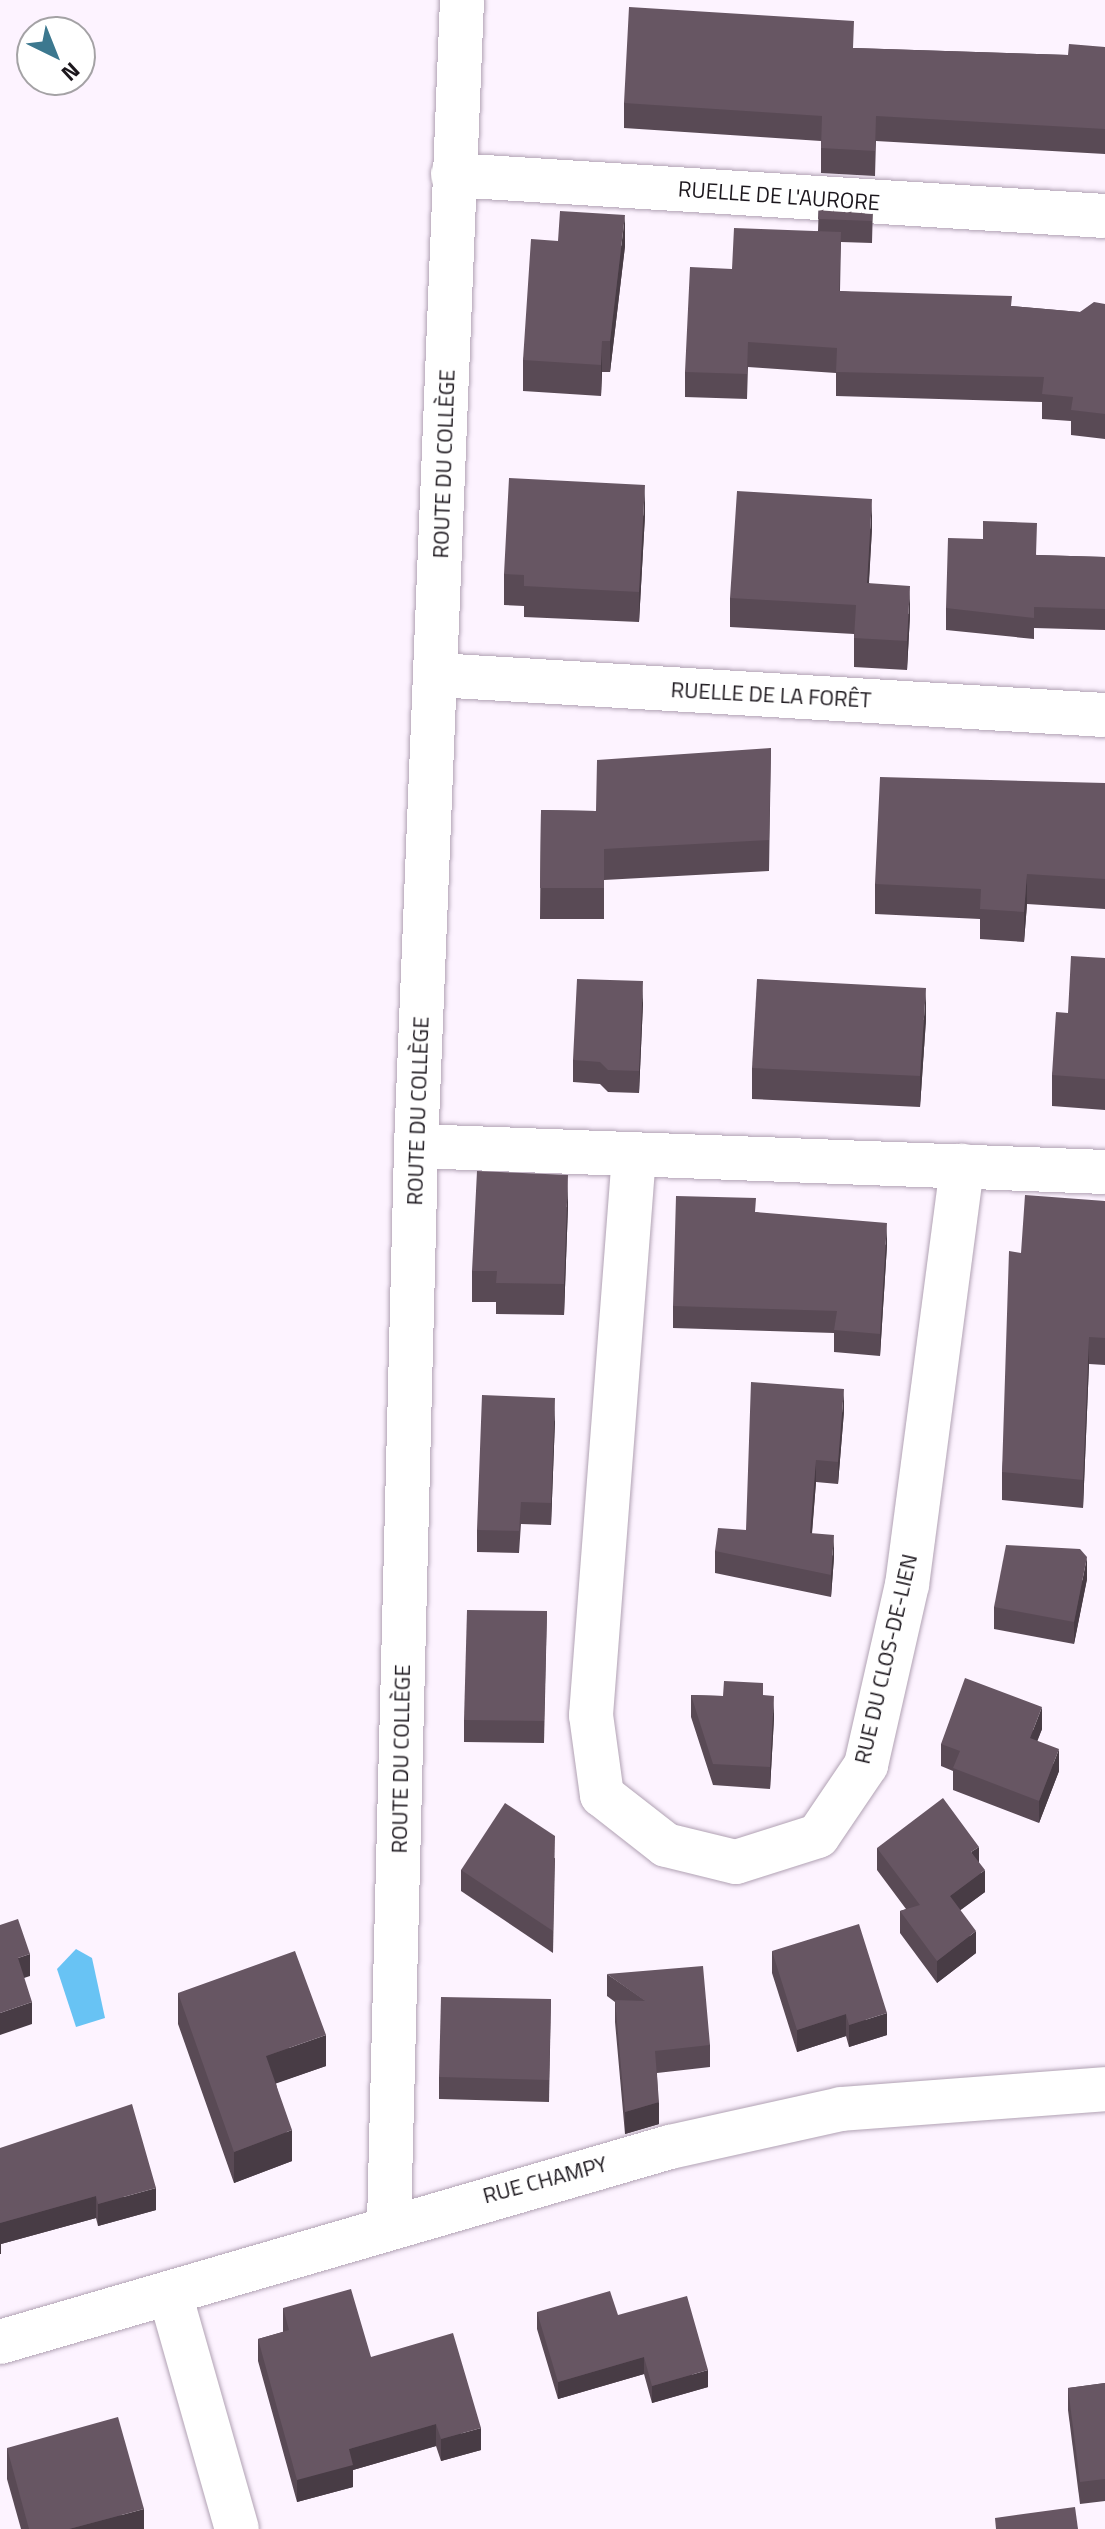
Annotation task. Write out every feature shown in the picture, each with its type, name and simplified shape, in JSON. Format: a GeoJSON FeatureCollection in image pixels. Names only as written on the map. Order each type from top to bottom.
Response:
{"type":"FeatureCollection","features":[{"type":"Feature","properties":{"kind":"street","name":"ROUTE DU COLLÈGE"},"geometry":{"type":"LineString","coordinates":[[389,2223],[416,1146],[462,0]]}},
{"type":"Feature","properties":{"kind":"street","name":"RUELLE DE L'AURORE"},"geometry":{"type":"LineString","coordinates":[[453,175],[1105,216]]}},
{"type":"Feature","properties":{"kind":"street","name":"RUELLE DE LA FORÊT"},"geometry":{"type":"LineString","coordinates":[[437,675],[1105,715]]}},
{"type":"Feature","properties":{"kind":"street"},"geometry":{"type":"LineString","coordinates":[[416,1146],[1105,1172]]}},
{"type":"Feature","properties":{"kind":"street","name":"RUE DU CLOS-DE-LIEN"},"geometry":{"type":"LineString","coordinates":[[634,1155],[591,1715],[602,1795],[666,1845],[736,1862],[818,1836],[866,1765],[907,1585],[962,1166]]}},
{"type":"Feature","properties":{"kind":"street","name":"RUE CHAMPY"},"geometry":{"type":"LineString","coordinates":[[0,2342],[170,2294],[389,2223],[841,2109],[1105,2089]]}},
{"type":"Feature","properties":{"kind":"street"},"geometry":{"type":"LineString","coordinates":[[170,2294],[237,2529]]}},
{"type":"Feature","properties":{"kind":"water"},"geometry":{"type":"Polygon","coordinates":[[[76,1949],[92,1958],[105,2018],[76,2027],[57,1969],[76,1949]]]}},
{"type":"Feature","properties":{"kind":"building"},"geometry":{"type":"Polygon","coordinates":[[[629,7],[854,21],[853,48],[1068,55],[1069,44],[1105,47],[1105,129],[876,116],[875,151],[821,148],[822,116],[624,103],[629,7]]]}},
{"type":"Feature","properties":{"kind":"building"},"geometry":{"type":"Polygon","coordinates":[[[819,201],[873,204],[872,221],[818,219],[819,201]]]}},
{"type":"Feature","properties":{"kind":"building"},"geometry":{"type":"Polygon","coordinates":[[[560,211],[625,215],[610,341],[602,341],[601,365],[523,360],[531,239],[558,241],[560,211]]]}},
{"type":"Feature","properties":{"kind":"building"},"geometry":{"type":"Polygon","coordinates":[[[734,228],[841,232],[839,291],[1012,296],[1011,306],[1080,312],[1094,302],[1105,304],[1105,414],[1071,410],[1073,397],[1042,394],[1044,377],[836,372],[837,348],[748,342],[747,374],[685,372],[690,267],[732,269],[734,228]]]}},
{"type":"Feature","properties":{"kind":"building"},"geometry":{"type":"Polygon","coordinates":[[[509,478],[645,485],[639,592],[524,586],[524,575],[504,574],[509,478]]]}},
{"type":"Feature","properties":{"kind":"building"},"geometry":{"type":"Polygon","coordinates":[[[737,491],[872,499],[867,583],[910,586],[907,641],[854,638],[856,605],[730,598],[737,491]]]}},
{"type":"Feature","properties":{"kind":"building"},"geometry":{"type":"Polygon","coordinates":[[[983,521],[1037,523],[1036,555],[1105,557],[1105,609],[1034,607],[1034,618],[946,608],[948,538],[983,539],[983,521]]]}},
{"type":"Feature","properties":{"kind":"building"},"geometry":{"type":"Polygon","coordinates":[[[771,748],[769,840],[604,849],[604,888],[540,888],[541,810],[596,811],[597,760],[771,748]]]}},
{"type":"Feature","properties":{"kind":"building"},"geometry":{"type":"Polygon","coordinates":[[[880,777],[1105,783],[1105,879],[1027,874],[1024,912],[980,909],[981,889],[875,884],[880,777]]]}},
{"type":"Feature","properties":{"kind":"building"},"geometry":{"type":"Polygon","coordinates":[[[1071,956],[1105,958],[1105,1079],[1052,1075],[1056,1012],[1068,1013],[1071,956]]]}},
{"type":"Feature","properties":{"kind":"building"},"geometry":{"type":"Polygon","coordinates":[[[577,979],[643,981],[639,1071],[608,1070],[600,1062],[573,1060],[577,979]]]}},
{"type":"Feature","properties":{"kind":"building"},"geometry":{"type":"Polygon","coordinates":[[[757,979],[926,988],[920,1076],[752,1068],[757,979]]]}},
{"type":"Feature","properties":{"kind":"building"},"geometry":{"type":"Polygon","coordinates":[[[477,1171],[568,1175],[564,1284],[496,1283],[497,1271],[472,1271],[477,1171]]]}},
{"type":"Feature","properties":{"kind":"building"},"geometry":{"type":"Polygon","coordinates":[[[1025,1195],[1105,1201],[1105,1338],[1089,1337],[1083,1480],[1002,1472],[1009,1251],[1021,1253],[1025,1195]]]}},
{"type":"Feature","properties":{"kind":"building"},"geometry":{"type":"Polygon","coordinates":[[[676,1196],[756,1198],[755,1212],[887,1223],[880,1334],[834,1330],[837,1311],[673,1306],[676,1196]]]}},
{"type":"Feature","properties":{"kind":"building"},"geometry":{"type":"Polygon","coordinates":[[[751,1382],[844,1389],[838,1462],[816,1460],[810,1533],[834,1535],[831,1575],[715,1551],[718,1528],[746,1530],[751,1382]]]}},
{"type":"Feature","properties":{"kind":"building"},"geometry":{"type":"Polygon","coordinates":[[[482,1395],[555,1398],[551,1503],[521,1502],[519,1531],[477,1530],[482,1395]]]}},
{"type":"Feature","properties":{"kind":"building"},"geometry":{"type":"Polygon","coordinates":[[[1006,1545],[1080,1549],[1087,1557],[1074,1622],[994,1607],[1006,1545]]]}},
{"type":"Feature","properties":{"kind":"building"},"geometry":{"type":"Polygon","coordinates":[[[467,1610],[547,1611],[544,1721],[464,1720],[467,1610]]]}},
{"type":"Feature","properties":{"kind":"building"},"geometry":{"type":"Polygon","coordinates":[[[965,1678],[1042,1707],[1030,1738],[1059,1749],[1039,1801],[953,1768],[960,1751],[941,1744],[965,1678]]]}},
{"type":"Feature","properties":{"kind":"building"},"geometry":{"type":"Polygon","coordinates":[[[724,1681],[763,1683],[763,1695],[774,1696],[770,1767],[713,1764],[691,1695],[723,1696],[724,1681]]]}},
{"type":"Feature","properties":{"kind":"building"},"geometry":{"type":"Polygon","coordinates":[[[943,1798],[979,1847],[971,1852],[985,1870],[950,1896],[976,1931],[937,1961],[900,1911],[920,1905],[877,1848],[943,1798]]]}},
{"type":"Feature","properties":{"kind":"building"},"geometry":{"type":"Polygon","coordinates":[[[505,1803],[555,1836],[553,1931],[461,1870],[505,1803]]]}},
{"type":"Feature","properties":{"kind":"building"},"geometry":{"type":"Polygon","coordinates":[[[18,1919],[30,1954],[18,1958],[32,2002],[0,2013],[0,1925],[18,1919]]]}},
{"type":"Feature","properties":{"kind":"building"},"geometry":{"type":"Polygon","coordinates":[[[859,1924],[887,2013],[849,2025],[846,2014],[797,2030],[772,1951],[859,1924]]]}},
{"type":"Feature","properties":{"kind":"building"},"geometry":{"type":"Polygon","coordinates":[[[295,1951],[326,2035],[266,2056],[292,2130],[234,2152],[178,1993],[295,1951]]]}},
{"type":"Feature","properties":{"kind":"building"},"geometry":{"type":"Polygon","coordinates":[[[703,1966],[710,2045],[655,2051],[659,2102],[625,2112],[615,2000],[645,2001],[607,1974],[703,1966]]]}},
{"type":"Feature","properties":{"kind":"building"},"geometry":{"type":"Polygon","coordinates":[[[441,1997],[551,1999],[549,2080],[439,2077],[441,1997]]]}},
{"type":"Feature","properties":{"kind":"building"},"geometry":{"type":"Polygon","coordinates":[[[132,2104],[156,2188],[98,2204],[96,2196],[0,2223],[0,2148],[132,2104]]]}},
{"type":"Feature","properties":{"kind":"building"},"geometry":{"type":"Polygon","coordinates":[[[351,2289],[371,2357],[453,2333],[481,2428],[441,2439],[436,2424],[349,2449],[353,2465],[297,2480],[258,2339],[289,2330],[283,2308],[351,2289]]]}},
{"type":"Feature","properties":{"kind":"building"},"geometry":{"type":"Polygon","coordinates":[[[610,2291],[618,2315],[687,2296],[708,2370],[652,2386],[644,2357],[558,2382],[537,2312],[610,2291]]]}},
{"type":"Feature","properties":{"kind":"building"},"geometry":{"type":"Polygon","coordinates":[[[1105,2383],[1105,2479],[1080,2482],[1068,2388],[1105,2383]]]}},
{"type":"Feature","properties":{"kind":"building"},"geometry":{"type":"Polygon","coordinates":[[[118,2417],[144,2509],[69,2529],[29,2529],[7,2448],[118,2417]]]}},
{"type":"Feature","properties":{"kind":"building"},"geometry":{"type":"Polygon","coordinates":[[[1075,2507],[1078,2529],[996,2529],[995,2518],[1075,2507]]]}}]}
